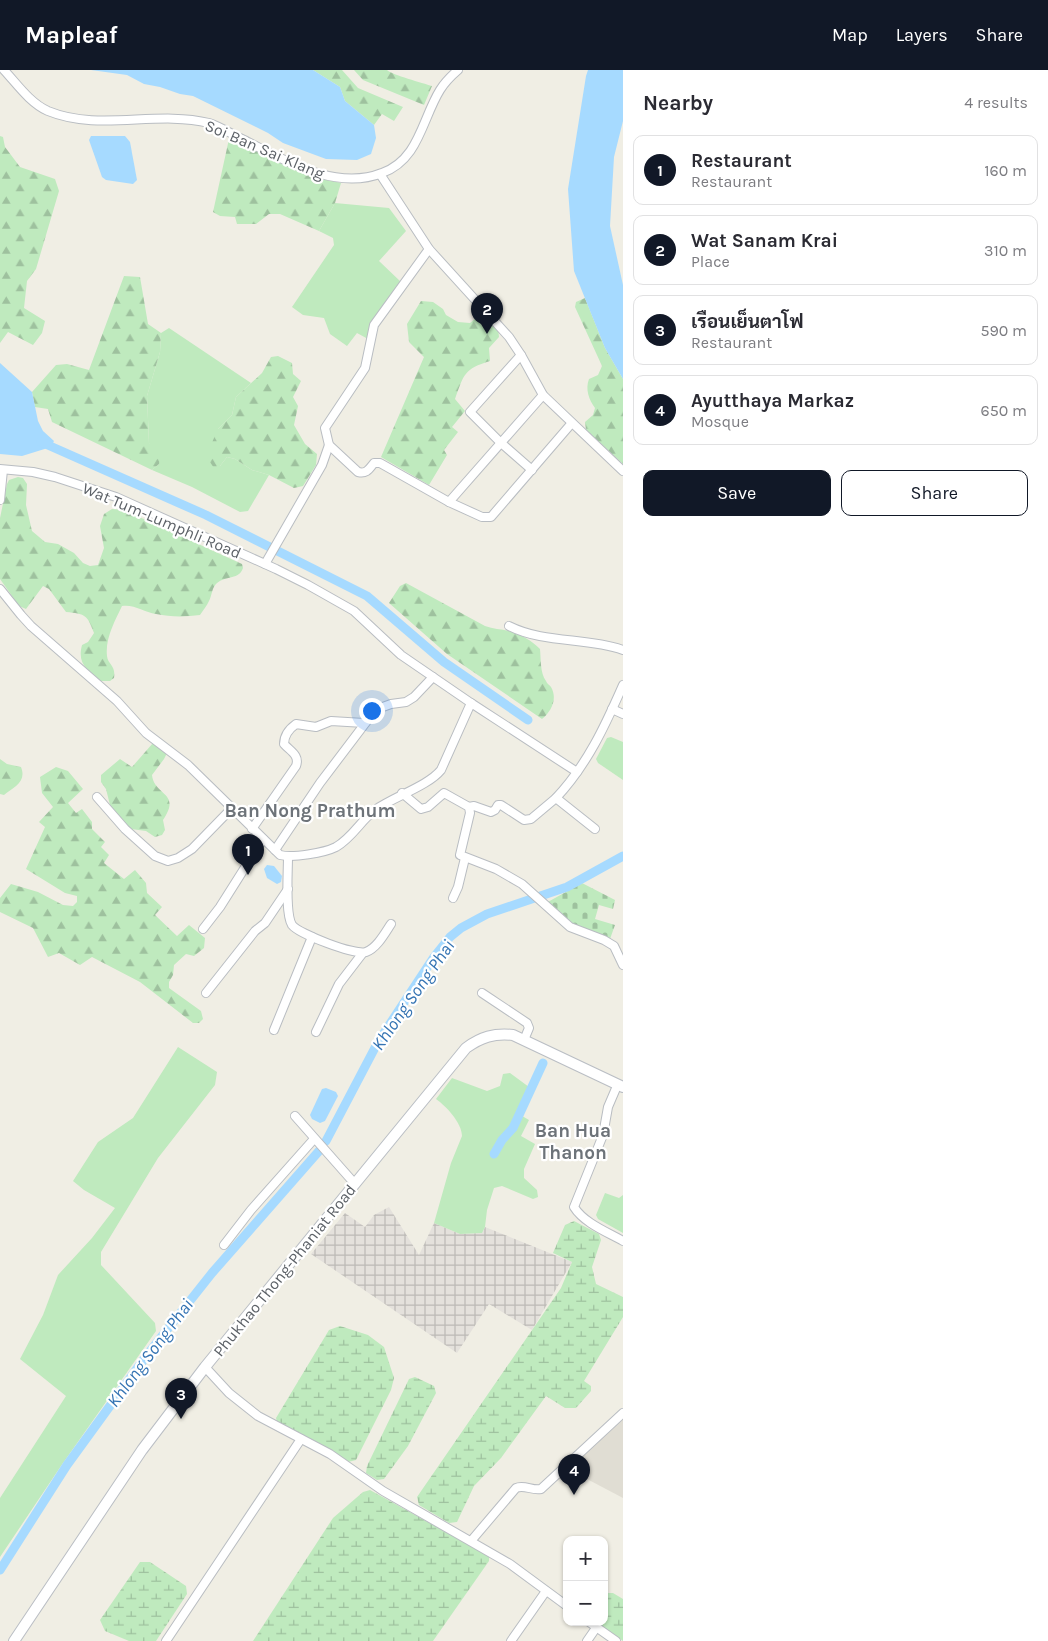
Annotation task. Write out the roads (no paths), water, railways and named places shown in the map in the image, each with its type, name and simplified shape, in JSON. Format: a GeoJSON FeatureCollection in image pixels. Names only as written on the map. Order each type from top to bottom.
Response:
{"type":"FeatureCollection","features":[{"type":"Feature","properties":{"kind":"street","name":"Soi Ban Sai Klang"},"geometry":{"type":"LineString","coordinates":[[4,70],[37,104],[46,110],[62,116],[89,120],[185,119],[211,124],[324,176],[358,178],[380,174],[404,160],[412,150],[439,92],[445,82],[458,70]]}},
{"type":"Feature","properties":{"kind":"street"},"geometry":{"type":"LineString","coordinates":[[380,174],[429,249],[509,337],[522,355],[542,395],[623,471]]}},
{"type":"Feature","properties":{"kind":"street"},"geometry":{"type":"LineString","coordinates":[[266,562],[322,465],[329,445],[325,428],[365,368],[374,325],[429,249]]}},
{"type":"Feature","properties":{"kind":"street"},"geometry":{"type":"LineString","coordinates":[[522,355],[470,412],[532,470]]}},
{"type":"Feature","properties":{"kind":"street"},"geometry":{"type":"LineString","coordinates":[[449,502],[542,395]]}},
{"type":"Feature","properties":{"kind":"street"},"geometry":{"type":"LineString","coordinates":[[329,445],[358,472],[364,473],[374,463],[380,463],[449,502],[482,517],[490,517],[571,424]]}},
{"type":"Feature","properties":{"kind":"street"},"geometry":{"type":"LineString","coordinates":[[0,500],[2,470]]}},
{"type":"Feature","properties":{"kind":"street","name":"Wat Tum-Lumphli Road"},"geometry":{"type":"LineString","coordinates":[[2,470],[55,476],[109,494],[266,562],[354,611],[401,655],[577,772]]}},
{"type":"Feature","properties":{"kind":"street"},"geometry":{"type":"LineString","coordinates":[[0,589],[36,630],[117,701],[146,733],[188,765],[280,855],[288,857],[336,846],[356,831],[373,811],[402,793],[436,776],[441,770],[471,703]]}},
{"type":"Feature","properties":{"kind":"street"},"geometry":{"type":"LineString","coordinates":[[509,626],[522,633],[544,638],[623,650]]}},
{"type":"Feature","properties":{"kind":"street"},"geometry":{"type":"LineString","coordinates":[[275,850],[320,783],[364,723],[380,708],[406,702],[414,697],[433,677]]}},
{"type":"Feature","properties":{"kind":"street"},"geometry":{"type":"LineString","coordinates":[[402,793],[421,809],[428,807],[444,793],[469,807],[474,806],[491,812],[498,805],[502,805],[527,820],[531,819],[556,798],[577,772],[597,742],[623,685]]}},
{"type":"Feature","properties":{"kind":"street"},"geometry":{"type":"LineString","coordinates":[[612,709],[623,714]]}},
{"type":"Feature","properties":{"kind":"street"},"geometry":{"type":"LineString","coordinates":[[252,829],[298,761],[296,756],[284,744],[284,738],[291,728],[296,724],[316,727],[331,721],[364,723]]}},
{"type":"Feature","properties":{"kind":"street"},"geometry":{"type":"LineString","coordinates":[[97,797],[125,829],[155,856],[168,861],[178,858],[192,849],[231,809]]}},
{"type":"Feature","properties":{"kind":"street"},"geometry":{"type":"LineString","coordinates":[[556,798],[595,829]]}},
{"type":"Feature","properties":{"kind":"street"},"geometry":{"type":"LineString","coordinates":[[469,807],[470,813],[459,853],[465,858],[496,869],[522,884],[570,927],[604,940],[614,946],[622,957]]}},
{"type":"Feature","properties":{"kind":"street"},"geometry":{"type":"LineString","coordinates":[[203,929],[220,907],[263,839]]}},
{"type":"Feature","properties":{"kind":"street"},"geometry":{"type":"LineString","coordinates":[[288,857],[288,912],[292,924],[299,932],[362,954],[369,952],[376,945],[391,924]]}},
{"type":"Feature","properties":{"kind":"street"},"geometry":{"type":"LineString","coordinates":[[453,898],[458,887],[465,858]]}},
{"type":"Feature","properties":{"kind":"street"},"geometry":{"type":"LineString","coordinates":[[206,993],[255,931],[265,922],[288,889]]}},
{"type":"Feature","properties":{"kind":"street"},"geometry":{"type":"LineString","coordinates":[[274,1030],[312,937]]}},
{"type":"Feature","properties":{"kind":"street"},"geometry":{"type":"LineString","coordinates":[[316,1032],[339,984],[362,954]]}},
{"type":"Feature","properties":{"kind":"street"},"geometry":{"type":"LineString","coordinates":[[482,993],[527,1023],[529,1028],[524,1040]]}},
{"type":"Feature","properties":{"kind":"street","name":"Phukhao Thong-Phaniat Road"},"geometry":{"type":"LineString","coordinates":[[14,1641],[138,1456],[205,1367],[466,1048],[487,1036],[513,1035],[620,1086]]}},
{"type":"Feature","properties":{"kind":"street"},"geometry":{"type":"LineString","coordinates":[[620,1086],[608,1107],[603,1136],[574,1207],[586,1219],[623,1241]]}},
{"type":"Feature","properties":{"kind":"street"},"geometry":{"type":"LineString","coordinates":[[295,1116],[354,1184]]}},
{"type":"Feature","properties":{"kind":"street"},"geometry":{"type":"LineString","coordinates":[[224,1245],[251,1210],[314,1139]]}},
{"type":"Feature","properties":{"kind":"street"},"geometry":{"type":"LineString","coordinates":[[205,1367],[229,1393],[258,1416],[330,1454],[383,1490],[510,1564],[563,1603]]}},
{"type":"Feature","properties":{"kind":"street"},"geometry":{"type":"LineString","coordinates":[[471,1541],[516,1488],[523,1486],[541,1489],[623,1412]]}},
{"type":"Feature","properties":{"kind":"street"},"geometry":{"type":"LineString","coordinates":[[166,1641],[301,1439]]}},
{"type":"Feature","properties":{"kind":"street"},"geometry":{"type":"LineString","coordinates":[[511,1641],[546,1591]]}},
{"type":"Feature","properties":{"kind":"street"},"geometry":{"type":"LineString","coordinates":[[594,1626],[616,1641]]}},
{"type":"Feature","properties":{"kind":"street"},"geometry":{"type":"LineString","coordinates":[[587,1641],[596,1628]]}},
{"type":"Feature","properties":{"kind":"water"},"geometry":{"type":"Polygon","coordinates":[[[91,70],[313,70],[340,87],[345,101],[374,125],[376,138],[371,154],[357,160],[326,159],[283,143],[268,133],[193,96],[144,84],[127,75],[91,70]]]}},
{"type":"Feature","properties":{"kind":"water"},"geometry":{"type":"Polygon","coordinates":[[[588,70],[623,70],[623,121],[614,157],[610,226],[623,285],[623,379],[605,348],[574,271],[568,189],[588,70]]]}},
{"type":"Feature","properties":{"kind":"water"},"geometry":{"type":"Polygon","coordinates":[[[91,136],[125,136],[130,142],[137,180],[133,184],[106,180],[102,177],[89,140],[91,136]]]}},
{"type":"Feature","properties":{"kind":"water"},"geometry":{"type":"Polygon","coordinates":[[[0,363],[32,392],[38,421],[43,431],[54,441],[51,447],[22,456],[0,454],[0,363]]]}},
{"type":"Feature","properties":{"kind":"water"},"geometry":{"type":"Polygon","coordinates":[[[267,865],[274,866],[282,876],[281,882],[277,884],[267,878],[264,869],[267,865]]]}},
{"type":"Feature","properties":{"kind":"water"},"geometry":{"type":"Polygon","coordinates":[[[326,1088],[336,1092],[338,1096],[325,1121],[320,1123],[312,1119],[310,1115],[322,1089],[326,1088]]]}},
{"type":"Feature","properties":{"kind":"waterway"},"geometry":{"type":"LineString","coordinates":[[41,442],[206,515],[367,596],[444,662],[528,720]]}},
{"type":"Feature","properties":{"kind":"waterway","name":"Khlong Song Phai"},"geometry":{"type":"LineString","coordinates":[[326,1141],[378,1042],[434,957],[450,937],[461,928],[487,914],[567,887],[623,856]]}},
{"type":"Feature","properties":{"kind":"waterway"},"geometry":{"type":"LineString","coordinates":[[494,1154],[502,1140],[513,1128],[543,1063]]}},
{"type":"Feature","properties":{"kind":"waterway","name":"Khlong Song Phai"},"geometry":{"type":"LineString","coordinates":[[0,1570],[67,1465],[147,1355],[212,1273],[319,1151]]}},
{"type":"Feature","properties":{"kind":"place","name":"Wat Sanam Krai"},"geometry":{"type":"Point","coordinates":[487,334]}},
{"type":"Feature","properties":{"kind":"place","name":"Restaurant"},"geometry":{"type":"Point","coordinates":[248,875]}},
{"type":"Feature","properties":{"kind":"place","name":"เรือนเย็นตาโฟ"},"geometry":{"type":"Point","coordinates":[181,1419]}},
{"type":"Feature","properties":{"kind":"place","name":"Ayutthaya Markaz"},"geometry":{"type":"Point","coordinates":[574,1495]}},
{"type":"Feature","properties":{"kind":"district","name":"Ban Nong Prathum"},"geometry":{"type":"Point","coordinates":[310,810]}},
{"type":"Feature","properties":{"kind":"district","name":"Ban Hua Thanon"},"geometry":{"type":"Point","coordinates":[573,1141]}}]}
